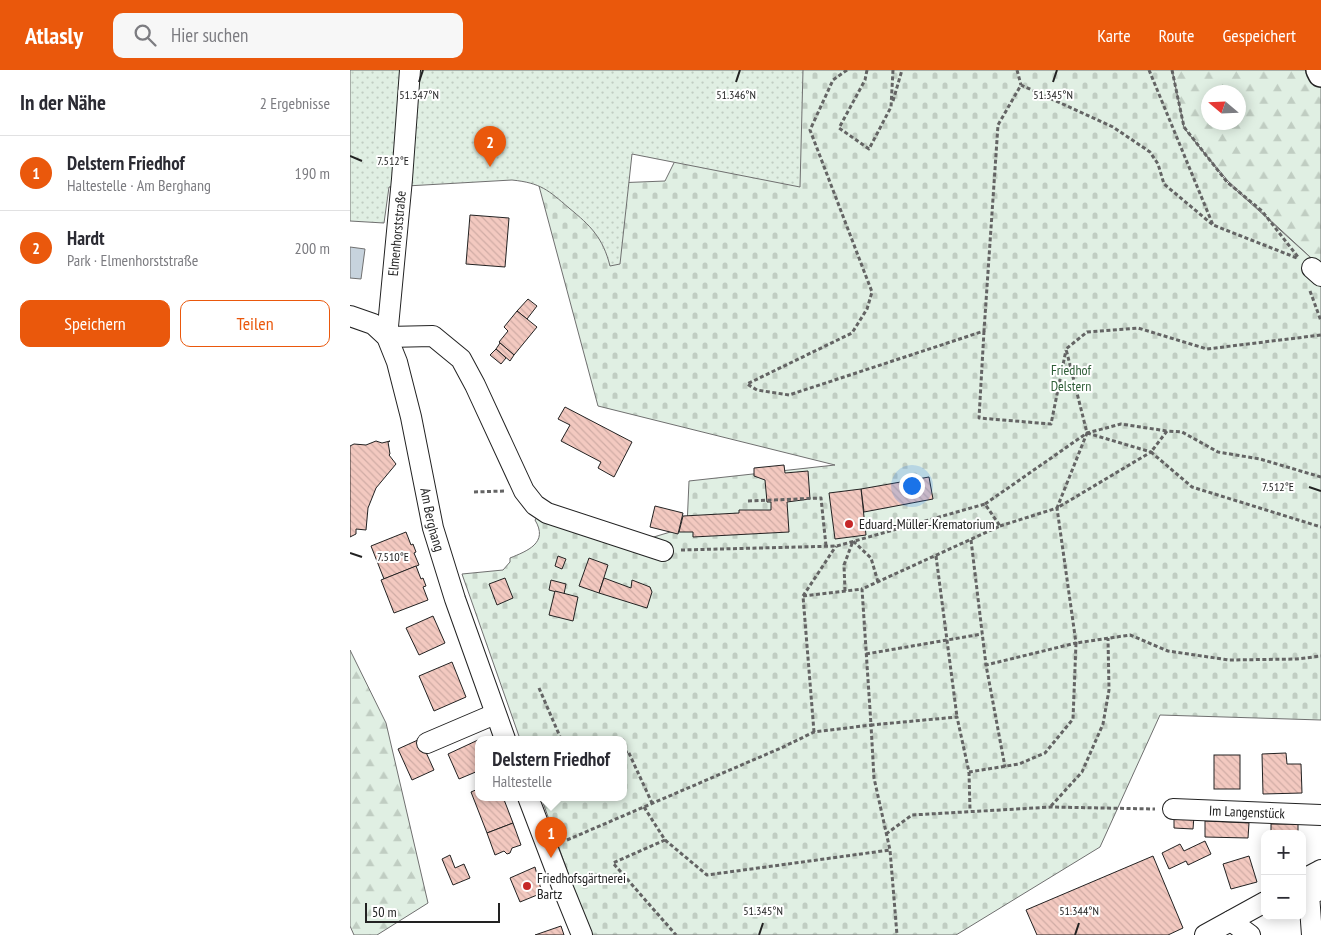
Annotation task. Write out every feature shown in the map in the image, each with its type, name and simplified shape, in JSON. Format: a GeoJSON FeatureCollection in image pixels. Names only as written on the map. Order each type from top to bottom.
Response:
{"type":"FeatureCollection","features":[{"type":"Feature","properties":{"kind":"main road"},"geometry":{"type":"LineString","coordinates":[[1318,70],[1321,74]]}},
{"type":"Feature","properties":{"kind":"street","name":"Elmenhorststraße"},"geometry":{"type":"LineString","coordinates":[[387,337],[410,70]]}},
{"type":"Feature","properties":{"kind":"street"},"geometry":{"type":"LineString","coordinates":[[350,316],[372,324],[387,337],[433,336],[461,359],[524,491],[535,505],[547,513],[663,551]]}},
{"type":"Feature","properties":{"kind":"street","name":"Am Berghang"},"geometry":{"type":"LineString","coordinates":[[387,337],[397,362],[411,416],[433,528],[504,736]]}},
{"type":"Feature","properties":{"kind":"street"},"geometry":{"type":"LineString","coordinates":[[427,743],[495,714]]}},
{"type":"Feature","properties":{"kind":"street"},"geometry":{"type":"LineString","coordinates":[[530,801],[582,935]]}},
{"type":"Feature","properties":{"kind":"street","name":"Im Langenstück"},"geometry":{"type":"LineString","coordinates":[[1173,810],[1321,815]]}},
{"type":"Feature","properties":{"kind":"street"},"geometry":{"type":"LineString","coordinates":[[1306,878],[1321,870]]}},
{"type":"Feature","properties":{"kind":"street"},"geometry":{"type":"LineString","coordinates":[[1312,935],[1309,894],[1321,890]]}},
{"type":"Feature","properties":{"kind":"street"},"geometry":{"type":"LineString","coordinates":[[1205,935],[1261,904]]}},
{"type":"Feature","properties":{"kind":"street"},"geometry":{"type":"LineString","coordinates":[[1231,921],[1250,935]]}},
{"type":"Feature","properties":{"kind":"path"},"geometry":{"type":"LineString","coordinates":[[847,70],[833,80],[810,130],[872,292],[867,309],[852,333],[747,384],[757,390],[789,395],[984,331]]}},
{"type":"Feature","properties":{"kind":"path"},"geometry":{"type":"LineString","coordinates":[[867,70],[865,80],[839,128],[869,149],[891,107],[902,70]]}},
{"type":"Feature","properties":{"kind":"path"},"geometry":{"type":"LineString","coordinates":[[891,107],[892,70]]}},
{"type":"Feature","properties":{"kind":"path"},"geometry":{"type":"LineString","coordinates":[[1018,70],[1021,85],[998,124],[979,418],[1050,424],[1066,350],[1087,332],[1138,328],[1207,349],[1321,335]]}},
{"type":"Feature","properties":{"kind":"path"},"geometry":{"type":"LineString","coordinates":[[1149,70],[1213,225]]}},
{"type":"Feature","properties":{"kind":"path"},"geometry":{"type":"LineString","coordinates":[[1021,85],[1113,127],[1150,152],[1158,164],[1164,184],[1213,225],[1299,258],[1262,211],[1228,182],[1184,128],[1172,70]]}},
{"type":"Feature","properties":{"kind":"path"},"geometry":{"type":"LineString","coordinates":[[1314,276],[1321,321]]}},
{"type":"Feature","properties":{"kind":"path"},"geometry":{"type":"LineString","coordinates":[[969,772],[1019,764],[1044,752],[1073,719],[1076,643],[1056,508],[1087,433],[1066,350]]}},
{"type":"Feature","properties":{"kind":"path"},"geometry":{"type":"LineString","coordinates":[[663,551],[837,546],[986,504],[1087,433],[1121,424],[1167,432],[1182,432],[1218,452],[1260,459],[1321,477]]}},
{"type":"Feature","properties":{"kind":"path"},"geometry":{"type":"LineString","coordinates":[[803,596],[862,589],[1000,526],[1056,508],[1151,452],[1167,432]]}},
{"type":"Feature","properties":{"kind":"path"},"geometry":{"type":"LineString","coordinates":[[1087,433],[1151,452],[1192,487],[1321,527]]}},
{"type":"Feature","properties":{"kind":"path"},"geometry":{"type":"LineString","coordinates":[[474,492],[524,491]]}},
{"type":"Feature","properties":{"kind":"path"},"geometry":{"type":"LineString","coordinates":[[748,501],[821,498],[826,546]]}},
{"type":"Feature","properties":{"kind":"path"},"geometry":{"type":"LineString","coordinates":[[986,504],[1000,526]]}},
{"type":"Feature","properties":{"kind":"path"},"geometry":{"type":"LineString","coordinates":[[970,540],[986,665],[1005,767]]}},
{"type":"Feature","properties":{"kind":"path"},"geometry":{"type":"LineString","coordinates":[[853,541],[871,558],[878,582]]}},
{"type":"Feature","properties":{"kind":"path"},"geometry":{"type":"LineString","coordinates":[[845,591],[844,565],[853,541]]}},
{"type":"Feature","properties":{"kind":"path"},"geometry":{"type":"LineString","coordinates":[[814,732],[803,596],[837,546]]}},
{"type":"Feature","properties":{"kind":"path"},"geometry":{"type":"LineString","coordinates":[[936,556],[957,717],[969,772],[970,810]]}},
{"type":"Feature","properties":{"kind":"path"},"geometry":{"type":"LineString","coordinates":[[862,589],[874,778],[890,850],[897,935]]}},
{"type":"Feature","properties":{"kind":"path"},"geometry":{"type":"LineString","coordinates":[[866,654],[982,634]]}},
{"type":"Feature","properties":{"kind":"path"},"geometry":{"type":"LineString","coordinates":[[986,665],[1076,643],[1130,635],[1168,651],[1229,660],[1297,659],[1321,656]]}},
{"type":"Feature","properties":{"kind":"path"},"geometry":{"type":"LineString","coordinates":[[1051,807],[1082,772],[1103,724],[1109,690],[1108,638]]}},
{"type":"Feature","properties":{"kind":"path"},"geometry":{"type":"LineString","coordinates":[[539,688],[561,736]]}},
{"type":"Feature","properties":{"kind":"path"},"geometry":{"type":"LineString","coordinates":[[567,840],[782,748],[814,732],[957,717]]}},
{"type":"Feature","properties":{"kind":"path"},"geometry":{"type":"LineString","coordinates":[[627,752],[652,803]]}},
{"type":"Feature","properties":{"kind":"path"},"geometry":{"type":"LineString","coordinates":[[644,807],[665,840],[707,875],[890,850]]}},
{"type":"Feature","properties":{"kind":"path"},"geometry":{"type":"LineString","coordinates":[[886,834],[912,815],[970,810],[1051,807],[1173,810]]}},
{"type":"Feature","properties":{"kind":"path"},"geometry":{"type":"LineString","coordinates":[[665,840],[613,863],[676,935]]}},
{"type":"Feature","properties":{"kind":"green space"},"geometry":{"type":"Polygon","coordinates":[[[350,70],[803,70],[800,187],[632,154],[620,264],[610,266],[600,240],[584,221],[544,188],[522,181],[389,187],[384,223],[350,221],[350,70]]]}},
{"type":"Feature","properties":{"kind":"green space","name":"Friedhof Delstern"},"geometry":{"type":"Polygon","coordinates":[[[720,70],[1172,70],[1184,128],[1227,182],[1321,267],[1321,720],[1160,715],[1100,847],[956,935],[590,935],[542,801],[627,801],[627,736],[519,736],[462,574],[503,570],[510,562],[510,558],[529,549],[538,540],[539,528],[535,520],[538,516],[627,545],[687,527],[689,481],[835,465],[598,406],[539,186],[665,181],[720,70]]]}},
{"type":"Feature","properties":{"kind":"green space"},"geometry":{"type":"Polygon","coordinates":[[[1172,70],[1321,70],[1321,267],[1228,181],[1184,128],[1172,70]]]}},
{"type":"Feature","properties":{"kind":"green space"},"geometry":{"type":"Polygon","coordinates":[[[350,650],[386,723],[428,903],[377,935],[354,935],[350,926],[350,650]]]}},
{"type":"Feature","properties":{"kind":"shaded area"},"geometry":{"type":"Polygon","coordinates":[[[350,247],[365,249],[361,279],[350,278],[350,247]]]}},
{"type":"Feature","properties":{"kind":"building"},"geometry":{"type":"Polygon","coordinates":[[[470,215],[509,218],[505,267],[466,264],[470,215]]]}},
{"type":"Feature","properties":{"kind":"building"},"geometry":{"type":"Polygon","coordinates":[[[528,299],[537,306],[527,319],[517,311],[528,299]]]}},
{"type":"Feature","properties":{"kind":"building"},"geometry":{"type":"Polygon","coordinates":[[[517,311],[537,327],[514,355],[499,342],[508,331],[504,327],[517,311]]]}},
{"type":"Feature","properties":{"kind":"building"},"geometry":{"type":"Polygon","coordinates":[[[500,343],[514,355],[510,361],[496,349],[500,343]]]}},
{"type":"Feature","properties":{"kind":"building"},"geometry":{"type":"Polygon","coordinates":[[[496,349],[506,358],[501,364],[490,355],[496,349]]]}},
{"type":"Feature","properties":{"kind":"building"},"geometry":{"type":"Polygon","coordinates":[[[565,407],[632,442],[614,477],[598,468],[601,462],[561,441],[570,425],[558,419],[565,407]]]}},
{"type":"Feature","properties":{"kind":"building"},"geometry":{"type":"Polygon","coordinates":[[[376,441],[382,443],[390,441],[388,442],[389,455],[396,464],[376,488],[368,508],[366,530],[356,529],[356,534],[350,537],[350,446],[354,444],[366,445],[376,441]]]}},
{"type":"Feature","properties":{"kind":"building"},"geometry":{"type":"Polygon","coordinates":[[[784,465],[785,473],[808,471],[810,499],[787,502],[789,532],[693,537],[693,532],[679,532],[683,516],[739,513],[739,510],[771,510],[771,502],[767,502],[765,480],[754,476],[754,468],[784,465]]]}},
{"type":"Feature","properties":{"kind":"building"},"geometry":{"type":"Polygon","coordinates":[[[929,477],[933,499],[864,512],[861,489],[929,477]]]}},
{"type":"Feature","properties":{"kind":"building","name":"Eduard-Müller-Krematorium"},"geometry":{"type":"Polygon","coordinates":[[[861,489],[866,535],[835,539],[829,493],[861,489]]]}},
{"type":"Feature","properties":{"kind":"building"},"geometry":{"type":"Polygon","coordinates":[[[655,506],[683,513],[678,534],[650,527],[655,506]]]}},
{"type":"Feature","properties":{"kind":"building"},"geometry":{"type":"Polygon","coordinates":[[[406,532],[411,545],[413,544],[416,552],[414,553],[419,565],[384,579],[371,546],[406,532]]]}},
{"type":"Feature","properties":{"kind":"building"},"geometry":{"type":"Polygon","coordinates":[[[558,556],[566,559],[562,569],[555,566],[558,556]]]}},
{"type":"Feature","properties":{"kind":"building"},"geometry":{"type":"Polygon","coordinates":[[[589,558],[608,565],[599,593],[579,586],[589,558]]]}},
{"type":"Feature","properties":{"kind":"building"},"geometry":{"type":"Polygon","coordinates":[[[416,566],[426,586],[423,587],[428,600],[394,613],[381,580],[416,566]]]}},
{"type":"Feature","properties":{"kind":"building"},"geometry":{"type":"Polygon","coordinates":[[[505,578],[513,598],[497,605],[489,584],[505,578]]]}},
{"type":"Feature","properties":{"kind":"building"},"geometry":{"type":"Polygon","coordinates":[[[604,578],[631,588],[632,580],[650,587],[652,592],[647,608],[599,593],[604,578]]]}},
{"type":"Feature","properties":{"kind":"building"},"geometry":{"type":"Polygon","coordinates":[[[551,580],[566,584],[564,594],[549,590],[551,580]]]}},
{"type":"Feature","properties":{"kind":"building"},"geometry":{"type":"Polygon","coordinates":[[[555,591],[578,597],[573,621],[549,615],[555,591]]]}},
{"type":"Feature","properties":{"kind":"building"},"geometry":{"type":"Polygon","coordinates":[[[433,616],[445,643],[419,655],[406,628],[433,616]]]}},
{"type":"Feature","properties":{"kind":"building"},"geometry":{"type":"Polygon","coordinates":[[[452,662],[466,697],[434,711],[419,676],[452,662]]]}},
{"type":"Feature","properties":{"kind":"building"},"geometry":{"type":"Polygon","coordinates":[[[420,739],[434,770],[412,780],[398,749],[420,739]]]}},
{"type":"Feature","properties":{"kind":"building"},"geometry":{"type":"Polygon","coordinates":[[[475,741],[475,772],[459,779],[448,754],[475,741]]]}},
{"type":"Feature","properties":{"kind":"building"},"geometry":{"type":"Polygon","coordinates":[[[1286,753],[1287,764],[1301,764],[1302,793],[1263,794],[1262,754],[1286,753]]]}},
{"type":"Feature","properties":{"kind":"building"},"geometry":{"type":"Polygon","coordinates":[[[1214,755],[1240,755],[1240,789],[1214,789],[1214,755]]]}},
{"type":"Feature","properties":{"kind":"building"},"geometry":{"type":"Polygon","coordinates":[[[475,790],[475,801],[505,801],[513,823],[487,833],[471,792],[475,790]]]}},
{"type":"Feature","properties":{"kind":"building"},"geometry":{"type":"Polygon","coordinates":[[[1174,815],[1194,816],[1193,829],[1174,828],[1174,815]]]}},
{"type":"Feature","properties":{"kind":"building"},"geometry":{"type":"Polygon","coordinates":[[[1205,821],[1249,823],[1248,838],[1205,837],[1205,821]]]}},
{"type":"Feature","properties":{"kind":"building"},"geometry":{"type":"Polygon","coordinates":[[[513,823],[521,845],[512,848],[510,853],[507,854],[504,851],[495,855],[487,833],[513,823]]]}},
{"type":"Feature","properties":{"kind":"building"},"geometry":{"type":"Polygon","coordinates":[[[1271,824],[1298,824],[1298,830],[1271,830],[1271,824]]]}},
{"type":"Feature","properties":{"kind":"building"},"geometry":{"type":"Polygon","coordinates":[[[1205,841],[1211,854],[1188,865],[1186,861],[1169,869],[1162,853],[1180,844],[1184,851],[1205,841]]]}},
{"type":"Feature","properties":{"kind":"building"},"geometry":{"type":"Polygon","coordinates":[[[450,855],[455,868],[464,864],[470,878],[453,885],[442,859],[450,855]]]}},
{"type":"Feature","properties":{"kind":"building"},"geometry":{"type":"Polygon","coordinates":[[[1153,856],[1183,928],[1168,935],[1037,935],[1026,910],[1153,856]]]}},
{"type":"Feature","properties":{"kind":"building"},"geometry":{"type":"Polygon","coordinates":[[[1249,856],[1257,882],[1231,889],[1223,864],[1249,856]]]}},
{"type":"Feature","properties":{"kind":"building","name":"Friedhofsgärtnerei Bartz"},"geometry":{"type":"Polygon","coordinates":[[[535,867],[542,893],[520,902],[510,878],[535,867]]]}},
{"type":"Feature","properties":{"kind":"building"},"geometry":{"type":"Polygon","coordinates":[[[561,926],[564,935],[535,935],[561,926]]]}},
{"type":"Feature","properties":{"kind":"place","name":"Hardt"},"geometry":{"type":"Point","coordinates":[490,167]}},
{"type":"Feature","properties":{"kind":"place","name":"Eduard-Müller-Krematorium"},"geometry":{"type":"Point","coordinates":[849,524]}},
{"type":"Feature","properties":{"kind":"place","name":"Delstern Friedhof"},"geometry":{"type":"Point","coordinates":[551,858]}},
{"type":"Feature","properties":{"kind":"place","name":"Friedhofsgärtnerei Bartz"},"geometry":{"type":"Point","coordinates":[527,886]}}]}
